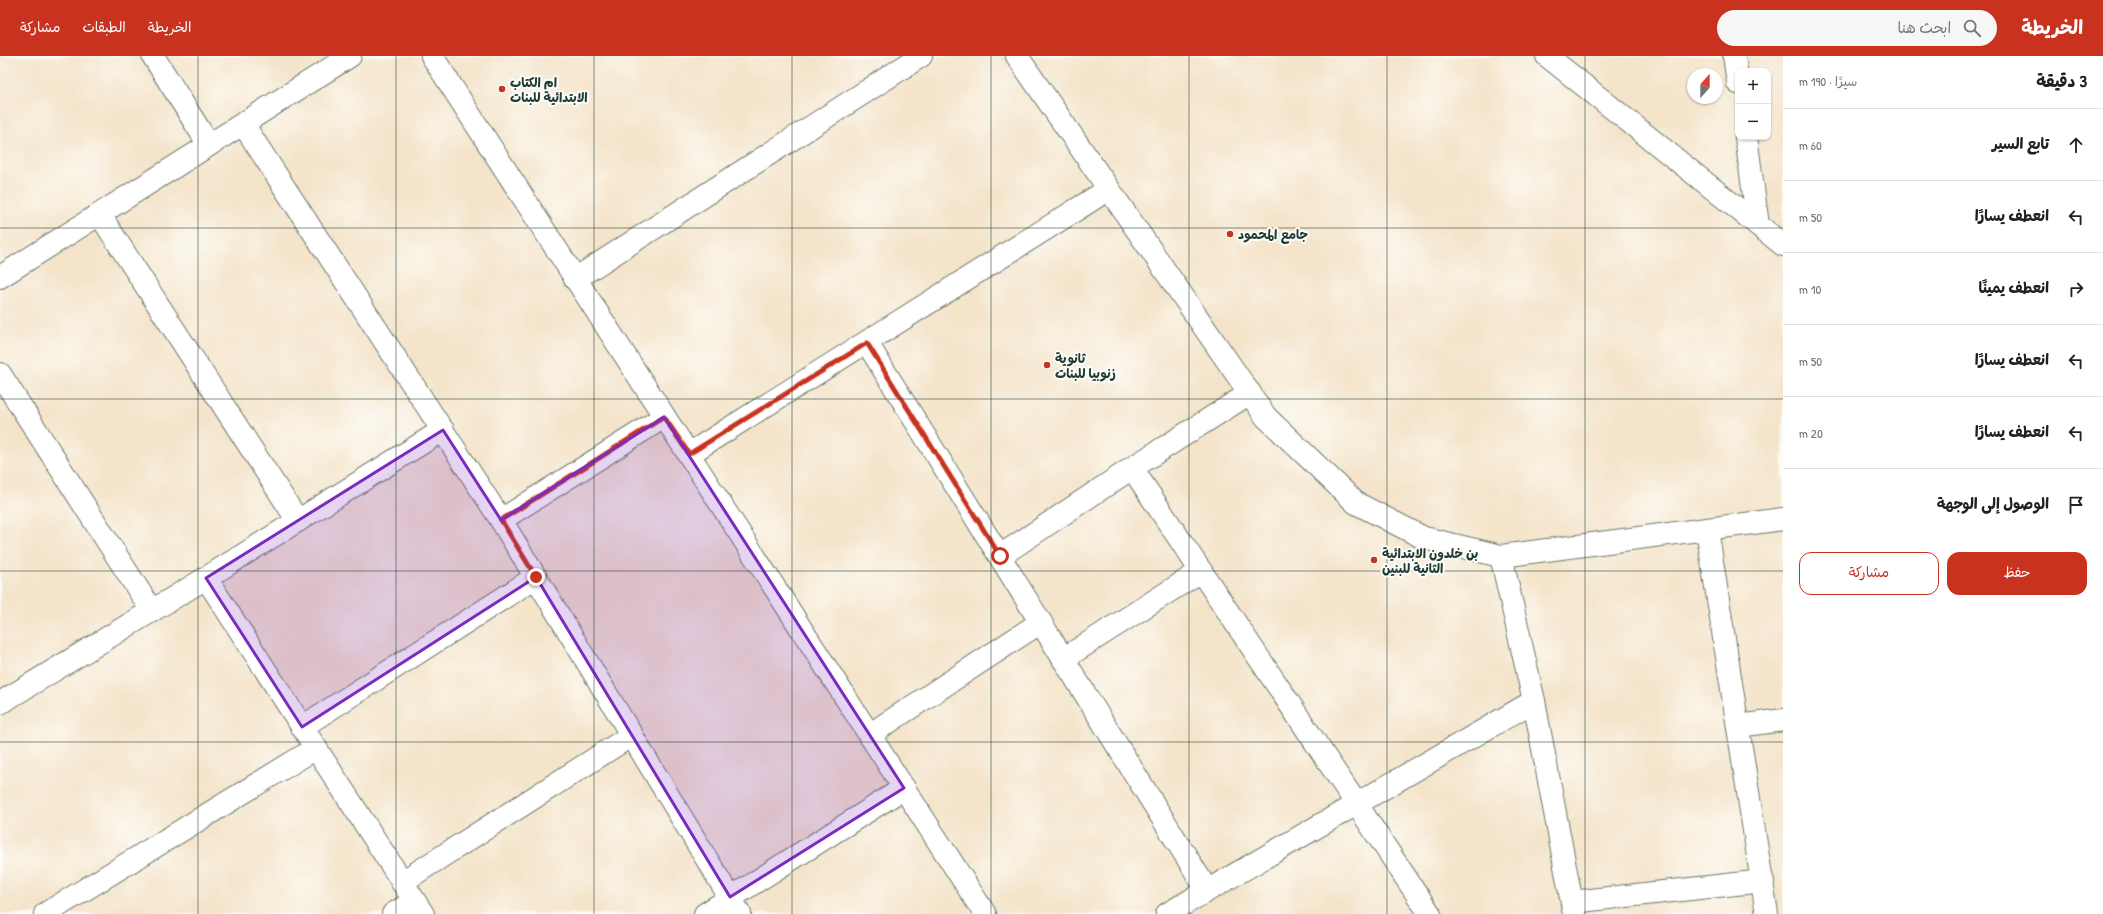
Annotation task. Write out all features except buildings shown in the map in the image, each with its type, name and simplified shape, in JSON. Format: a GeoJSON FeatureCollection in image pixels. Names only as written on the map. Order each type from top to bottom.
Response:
{"type":"FeatureCollection","features":[{"type":"Feature","properties":{"kind":"street"},"geometry":{"type":"LineString","coordinates":[[153,56],[209,145]]}},
{"type":"Feature","properties":{"kind":"street"},"geometry":{"type":"LineString","coordinates":[[0,277],[350,56]]}},
{"type":"Feature","properties":{"kind":"street"},"geometry":{"type":"LineString","coordinates":[[432,56],[985,914]]}},
{"type":"Feature","properties":{"kind":"street"},"geometry":{"type":"LineString","coordinates":[[575,278],[921,56]]}},
{"type":"Feature","properties":{"kind":"street"},"geometry":{"type":"LineString","coordinates":[[1017,56],[1266,417],[1356,503],[1424,538],[1501,556],[1783,519]]}},
{"type":"Feature","properties":{"kind":"street"},"geometry":{"type":"LineString","coordinates":[[1547,56],[1783,245]]}},
{"type":"Feature","properties":{"kind":"street"},"geometry":{"type":"LineString","coordinates":[[1734,56],[1736,68]]}},
{"type":"Feature","properties":{"kind":"street"},"geometry":{"type":"LineString","coordinates":[[243,124],[501,520],[735,906]]}},
{"type":"Feature","properties":{"kind":"street"},"geometry":{"type":"LineString","coordinates":[[1746,140],[1758,225]]}},
{"type":"Feature","properties":{"kind":"street"},"geometry":{"type":"LineString","coordinates":[[689,454],[1109,190]]}},
{"type":"Feature","properties":{"kind":"street"},"geometry":{"type":"LineString","coordinates":[[100,215],[298,521]]}},
{"type":"Feature","properties":{"kind":"street"},"geometry":{"type":"LineString","coordinates":[[867,343],[1207,890]]}},
{"type":"Feature","properties":{"kind":"street"},"geometry":{"type":"LineString","coordinates":[[0,374],[152,611]]}},
{"type":"Feature","properties":{"kind":"street"},"geometry":{"type":"LineString","coordinates":[[1000,556],[1132,468],[1250,393]]}},
{"type":"Feature","properties":{"kind":"street"},"geometry":{"type":"LineString","coordinates":[[501,520],[664,417]]}},
{"type":"Feature","properties":{"kind":"street"},"geometry":{"type":"LineString","coordinates":[[3,696],[152,611],[443,430]]}},
{"type":"Feature","properties":{"kind":"street"},"geometry":{"type":"LineString","coordinates":[[1132,468],[1430,914]]}},
{"type":"Feature","properties":{"kind":"street"},"geometry":{"type":"LineString","coordinates":[[1708,529],[1767,914]]}},
{"type":"Feature","properties":{"kind":"street"},"geometry":{"type":"LineString","coordinates":[[1501,556],[1534,701],[1573,908],[1762,881]]}},
{"type":"Feature","properties":{"kind":"street"},"geometry":{"type":"LineString","coordinates":[[1063,658],[1201,571]]}},
{"type":"Feature","properties":{"kind":"street"},"geometry":{"type":"LineString","coordinates":[[302,726],[536,577]]}},
{"type":"Feature","properties":{"kind":"street"},"geometry":{"type":"LineString","coordinates":[[206,578],[418,908],[394,914]]}},
{"type":"Feature","properties":{"kind":"street"},"geometry":{"type":"LineString","coordinates":[[869,735],[1041,622]]}},
{"type":"Feature","properties":{"kind":"street"},"geometry":{"type":"LineString","coordinates":[[1167,914],[1534,701]]}},
{"type":"Feature","properties":{"kind":"street"},"geometry":{"type":"LineString","coordinates":[[1738,726],[1783,720]]}},
{"type":"Feature","properties":{"kind":"street"},"geometry":{"type":"LineString","coordinates":[[402,882],[632,735]]}},
{"type":"Feature","properties":{"kind":"street"},"geometry":{"type":"LineString","coordinates":[[45,914],[316,748]]}},
{"type":"Feature","properties":{"kind":"street"},"geometry":{"type":"LineString","coordinates":[[705,914],[735,906],[904,788]]}},
{"type":"Feature","properties":{"kind":"highlighted area"},"geometry":{"type":"Polygon","coordinates":[[[664,417],[904,788],[730,897],[536,577],[302,727],[206,578],[443,430],[501,520],[664,417]]]}},
{"type":"Feature","properties":{"kind":"place","name":"ام الكتاب الابتدائية للبنات"},"geometry":{"type":"Point","coordinates":[502,89]}},
{"type":"Feature","properties":{"kind":"place","name":"جامع المحمود"},"geometry":{"type":"Point","coordinates":[1230,234]}},
{"type":"Feature","properties":{"kind":"place","name":"ثانوية زنوبيا للبنات"},"geometry":{"type":"Point","coordinates":[1047,365]}},
{"type":"Feature","properties":{"kind":"place","name":"بن خلدون الابتدائية الثانية للبنين"},"geometry":{"type":"Point","coordinates":[1374,560]}},
{"type":"Feature","properties":{"kind":"route"},"geometry":{"type":"LineString","coordinates":[[536,577],[501,520],[664,417],[689,454],[867,343],[1000,556]]}}]}
